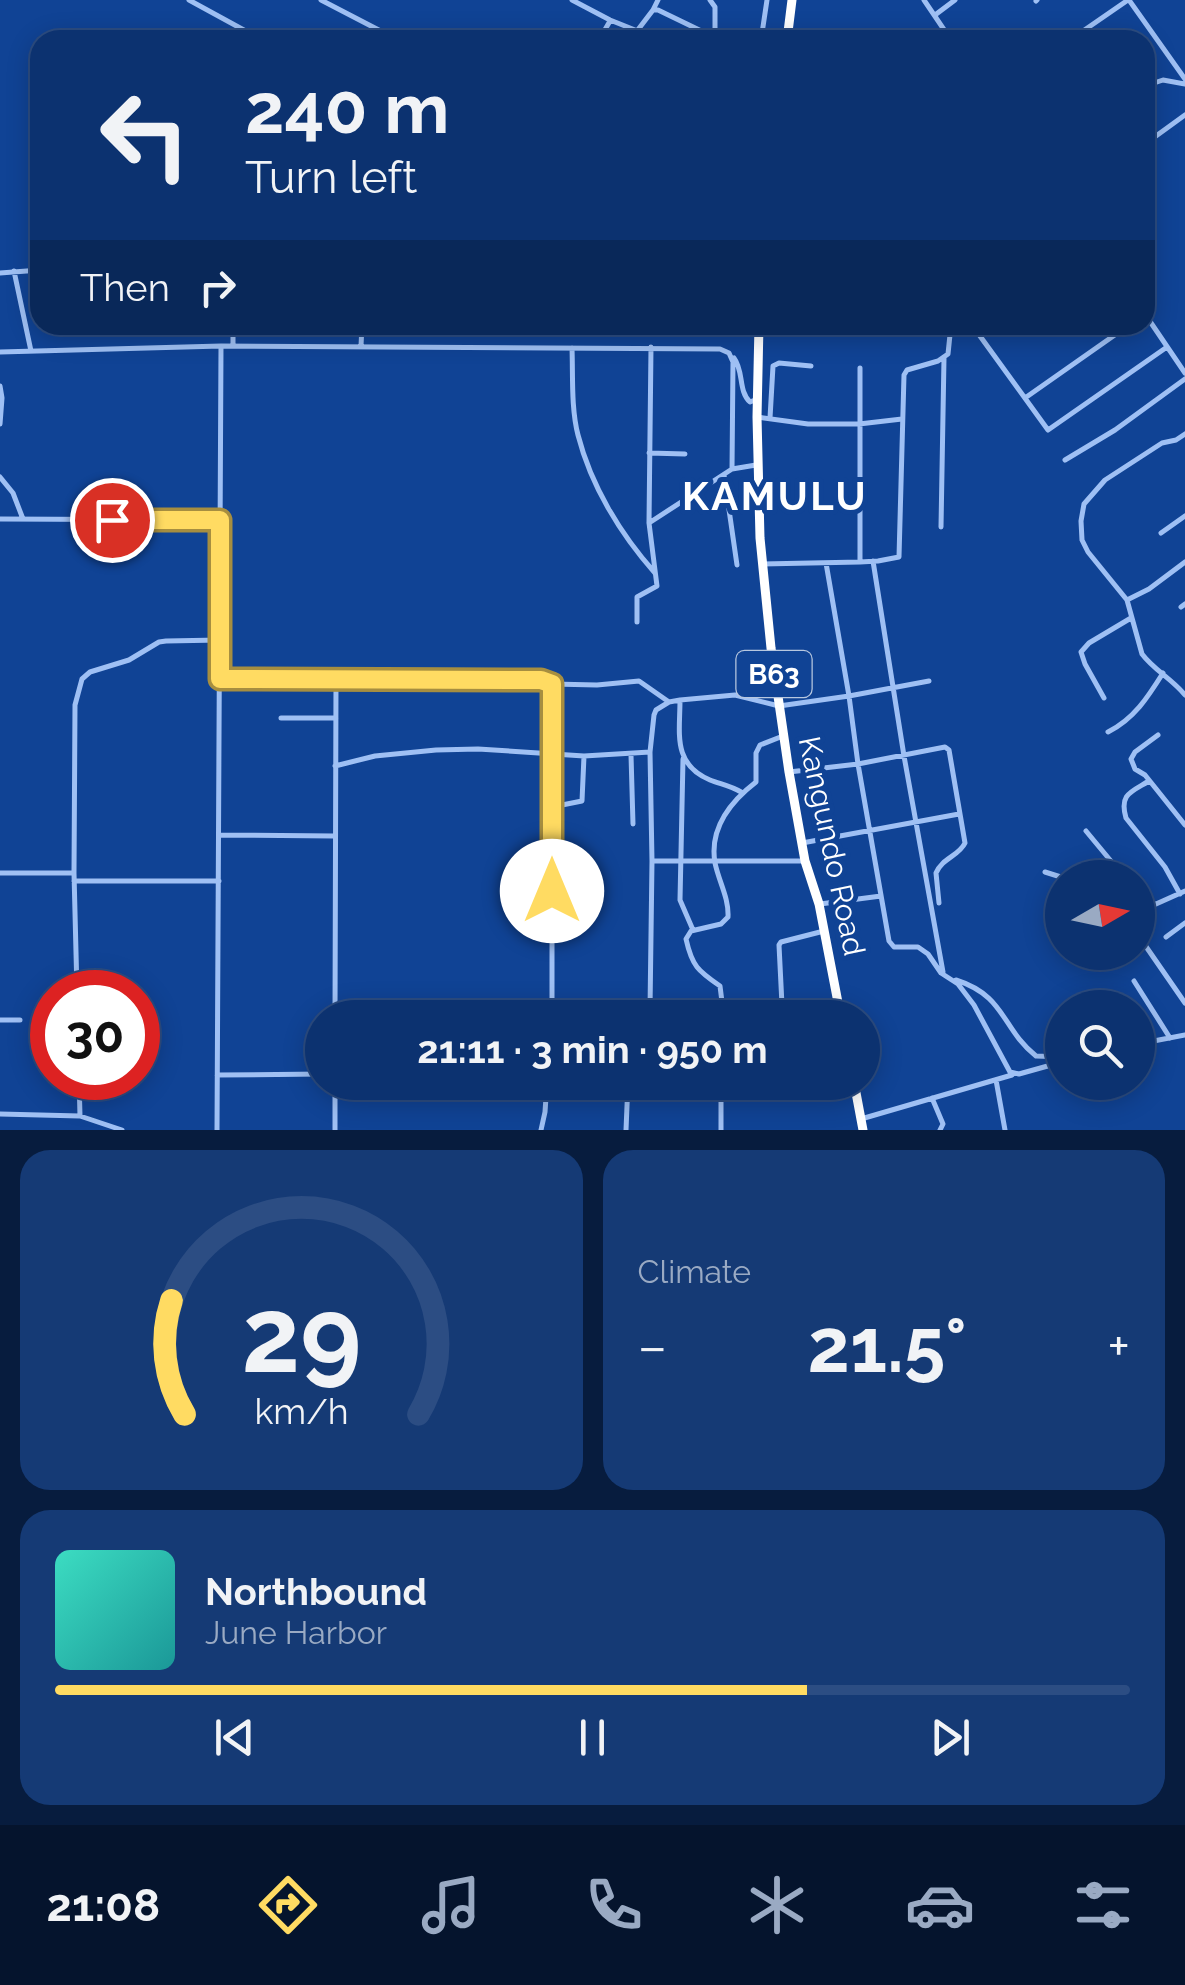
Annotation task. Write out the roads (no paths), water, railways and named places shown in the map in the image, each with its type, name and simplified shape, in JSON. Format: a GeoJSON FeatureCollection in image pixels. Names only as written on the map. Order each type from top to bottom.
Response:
{"type":"FeatureCollection","features":[{"type":"Feature","properties":{"kind":"highway"},"geometry":{"type":"LineString","coordinates":[[789,30],[792,0]]}},
{"type":"Feature","properties":{"kind":"highway","name":"Kangundo Road"},"geometry":{"type":"LineString","coordinates":[[759,335],[762,564],[778,706],[805,860],[819,904],[837,1000]]}},
{"type":"Feature","properties":{"kind":"street"},"geometry":{"type":"LineString","coordinates":[[189,0],[244,30]]}},
{"type":"Feature","properties":{"kind":"street"},"geometry":{"type":"LineString","coordinates":[[321,0],[379,30]]}},
{"type":"Feature","properties":{"kind":"street"},"geometry":{"type":"LineString","coordinates":[[572,0],[635,30]]}},
{"type":"Feature","properties":{"kind":"street"},"geometry":{"type":"LineString","coordinates":[[587,8],[591,0]]}},
{"type":"Feature","properties":{"kind":"street"},"geometry":{"type":"LineString","coordinates":[[638,30],[658,0]]}},
{"type":"Feature","properties":{"kind":"street"},"geometry":{"type":"LineString","coordinates":[[710,0],[715,7],[717,30]]}},
{"type":"Feature","properties":{"kind":"street"},"geometry":{"type":"LineString","coordinates":[[762,30],[767,0]]}},
{"type":"Feature","properties":{"kind":"street"},"geometry":{"type":"LineString","coordinates":[[924,0],[944,30]]}},
{"type":"Feature","properties":{"kind":"street"},"geometry":{"type":"LineString","coordinates":[[935,15],[955,0]]}},
{"type":"Feature","properties":{"kind":"street"},"geometry":{"type":"LineString","coordinates":[[1085,30],[1129,0],[1152,30]]}},
{"type":"Feature","properties":{"kind":"street"},"geometry":{"type":"LineString","coordinates":[[653,10],[700,30]]}},
{"type":"Feature","properties":{"kind":"street"},"geometry":{"type":"LineString","coordinates":[[604,30],[610,20]]}},
{"type":"Feature","properties":{"kind":"street"},"geometry":{"type":"LineString","coordinates":[[1155,34],[1182,69],[1185,81],[1155,83]]}},
{"type":"Feature","properties":{"kind":"street"},"geometry":{"type":"LineString","coordinates":[[1155,137],[1185,116]]}},
{"type":"Feature","properties":{"kind":"street"},"geometry":{"type":"LineString","coordinates":[[0,273],[30,271]]}},
{"type":"Feature","properties":{"kind":"street"},"geometry":{"type":"LineString","coordinates":[[14,272],[31,351]]}},
{"type":"Feature","properties":{"kind":"street"},"geometry":{"type":"LineString","coordinates":[[1065,460],[1114,430],[1185,376],[1155,329]]}},
{"type":"Feature","properties":{"kind":"street"},"geometry":{"type":"LineString","coordinates":[[233,346],[234,335]]}},
{"type":"Feature","properties":{"kind":"street"},"geometry":{"type":"LineString","coordinates":[[361,346],[362,335]]}},
{"type":"Feature","properties":{"kind":"street"},"geometry":{"type":"LineString","coordinates":[[941,527],[944,358],[951,335]]}},
{"type":"Feature","properties":{"kind":"street"},"geometry":{"type":"LineString","coordinates":[[979,335],[1050,430],[1168,347]]}},
{"type":"Feature","properties":{"kind":"street"},"geometry":{"type":"LineString","coordinates":[[1025,398],[1115,335]]}},
{"type":"Feature","properties":{"kind":"street"},"geometry":{"type":"LineString","coordinates":[[216,1130],[220,346]]}},
{"type":"Feature","properties":{"kind":"street"},"geometry":{"type":"LineString","coordinates":[[0,352],[220,346],[725,350],[739,366],[744,396],[750,402],[758,398]]}},
{"type":"Feature","properties":{"kind":"street"},"geometry":{"type":"LineString","coordinates":[[572,348],[576,423],[582,448],[630,546],[656,574]]}},
{"type":"Feature","properties":{"kind":"street"},"geometry":{"type":"LineString","coordinates":[[637,622],[638,597],[657,586],[649,523],[651,348]]}},
{"type":"Feature","properties":{"kind":"street"},"geometry":{"type":"LineString","coordinates":[[731,356],[732,469]]}},
{"type":"Feature","properties":{"kind":"street"},"geometry":{"type":"LineString","coordinates":[[762,564],[897,559],[905,372],[944,358]]}},
{"type":"Feature","properties":{"kind":"street"},"geometry":{"type":"LineString","coordinates":[[770,418],[773,366],[810,366]]}},
{"type":"Feature","properties":{"kind":"street"},"geometry":{"type":"LineString","coordinates":[[860,368],[860,562]]}},
{"type":"Feature","properties":{"kind":"street"},"geometry":{"type":"LineString","coordinates":[[0,386],[0,424]]}},
{"type":"Feature","properties":{"kind":"street"},"geometry":{"type":"LineString","coordinates":[[758,417],[808,424],[902,419]]}},
{"type":"Feature","properties":{"kind":"street"},"geometry":{"type":"LineString","coordinates":[[1185,434],[1162,443],[1105,480],[1084,504],[1080,521],[1088,552],[1127,600],[1142,654],[1185,695]]}},
{"type":"Feature","properties":{"kind":"street"},"geometry":{"type":"LineString","coordinates":[[649,454],[685,454]]}},
{"type":"Feature","properties":{"kind":"street"},"geometry":{"type":"LineString","coordinates":[[649,523],[732,469],[759,464]]}},
{"type":"Feature","properties":{"kind":"street"},"geometry":{"type":"LineString","coordinates":[[724,474],[737,566]]}},
{"type":"Feature","properties":{"kind":"street"},"geometry":{"type":"LineString","coordinates":[[0,477],[13,493],[24,520]]}},
{"type":"Feature","properties":{"kind":"street"},"geometry":{"type":"LineString","coordinates":[[1161,532],[1185,516]]}},
{"type":"Feature","properties":{"kind":"street"},"geometry":{"type":"LineString","coordinates":[[0,520],[220,520]]}},
{"type":"Feature","properties":{"kind":"street"},"geometry":{"type":"LineString","coordinates":[[872,561],[944,975]]}},
{"type":"Feature","properties":{"kind":"street"},"geometry":{"type":"LineString","coordinates":[[826,562],[891,944],[918,947],[944,975],[974,986],[998,1006],[1036,1056],[1045,1057]]}},
{"type":"Feature","properties":{"kind":"street"},"geometry":{"type":"LineString","coordinates":[[1127,600],[1150,589],[1185,562]]}},
{"type":"Feature","properties":{"kind":"street"},"geometry":{"type":"LineString","coordinates":[[1104,698],[1081,652],[1089,643],[1132,618]]}},
{"type":"Feature","properties":{"kind":"street"},"geometry":{"type":"LineString","coordinates":[[76,970],[75,704],[82,679],[90,672],[129,660],[158,642],[220,640]]}},
{"type":"Feature","properties":{"kind":"street"},"geometry":{"type":"LineString","coordinates":[[1108,732],[1142,706],[1164,673]]}},
{"type":"Feature","properties":{"kind":"street"},"geometry":{"type":"LineString","coordinates":[[220,679],[541,680],[552,684],[597,685],[639,681],[669,702]]}},
{"type":"Feature","properties":{"kind":"street"},"geometry":{"type":"LineString","coordinates":[[335,1000],[336,680]]}},
{"type":"Feature","properties":{"kind":"street"},"geometry":{"type":"LineString","coordinates":[[650,1000],[650,752],[654,714],[669,702],[680,700],[735,694],[778,706],[929,681]]}},
{"type":"Feature","properties":{"kind":"street"},"geometry":{"type":"LineString","coordinates":[[552,684],[552,1000]]}},
{"type":"Feature","properties":{"kind":"street"},"geometry":{"type":"LineString","coordinates":[[680,700],[680,900],[692,930]]}},
{"type":"Feature","properties":{"kind":"street"},"geometry":{"type":"LineString","coordinates":[[280,718],[336,718]]}},
{"type":"Feature","properties":{"kind":"street"},"geometry":{"type":"LineString","coordinates":[[1158,735],[1131,759],[1135,769],[1145,775],[1185,826]]}},
{"type":"Feature","properties":{"kind":"street"},"geometry":{"type":"LineString","coordinates":[[722,1000],[720,986],[704,976],[694,962],[686,945],[688,934],[728,918],[727,900],[715,862],[715,833],[726,811],[757,780],[756,753],[760,744],[783,736]]}},
{"type":"Feature","properties":{"kind":"street"},"geometry":{"type":"LineString","coordinates":[[335,766],[375,756],[478,748],[584,756],[650,752]]}},
{"type":"Feature","properties":{"kind":"street"},"geometry":{"type":"LineString","coordinates":[[788,772],[949,750],[964,846],[926,877]]}},
{"type":"Feature","properties":{"kind":"street"},"geometry":{"type":"LineString","coordinates":[[631,755],[633,824]]}},
{"type":"Feature","properties":{"kind":"street"},"geometry":{"type":"LineString","coordinates":[[552,812],[562,805],[582,802],[584,756]]}},
{"type":"Feature","properties":{"kind":"street"},"geometry":{"type":"LineString","coordinates":[[683,758],[706,778],[742,792]]}},
{"type":"Feature","properties":{"kind":"street"},"geometry":{"type":"LineString","coordinates":[[1149,781],[1126,796],[1126,818],[1183,892],[1155,904]]}},
{"type":"Feature","properties":{"kind":"street"},"geometry":{"type":"LineString","coordinates":[[802,843],[959,814]]}},
{"type":"Feature","properties":{"kind":"street"},"geometry":{"type":"LineString","coordinates":[[1086,831],[1110,860]]}},
{"type":"Feature","properties":{"kind":"street"},"geometry":{"type":"LineString","coordinates":[[219,835],[334,836]]}},
{"type":"Feature","properties":{"kind":"street"},"geometry":{"type":"LineString","coordinates":[[652,861],[805,860]]}},
{"type":"Feature","properties":{"kind":"street"},"geometry":{"type":"LineString","coordinates":[[936,872],[939,903]]}},
{"type":"Feature","properties":{"kind":"street"},"geometry":{"type":"LineString","coordinates":[[0,873],[74,873]]}},
{"type":"Feature","properties":{"kind":"street"},"geometry":{"type":"LineString","coordinates":[[74,882],[219,881]]}},
{"type":"Feature","properties":{"kind":"street"},"geometry":{"type":"LineString","coordinates":[[819,904],[882,896]]}},
{"type":"Feature","properties":{"kind":"street"},"geometry":{"type":"LineString","coordinates":[[1166,937],[1185,923]]}},
{"type":"Feature","properties":{"kind":"street"},"geometry":{"type":"LineString","coordinates":[[782,1000],[779,945],[824,931]]}},
{"type":"Feature","properties":{"kind":"street"},"geometry":{"type":"LineString","coordinates":[[1155,960],[1185,1003]]}},
{"type":"Feature","properties":{"kind":"street"},"geometry":{"type":"LineString","coordinates":[[953,979],[967,995],[1014,1074]]}},
{"type":"Feature","properties":{"kind":"street"},"geometry":{"type":"LineString","coordinates":[[1134,981],[1170,1038]]}},
{"type":"Feature","properties":{"kind":"street"},"geometry":{"type":"LineString","coordinates":[[0,1020],[20,1020]]}},
{"type":"Feature","properties":{"kind":"street"},"geometry":{"type":"LineString","coordinates":[[1155,1041],[1185,1035]]}},
{"type":"Feature","properties":{"kind":"street"},"geometry":{"type":"LineString","coordinates":[[862,1124],[932,1098],[1045,1064]]}},
{"type":"Feature","properties":{"kind":"street"},"geometry":{"type":"LineString","coordinates":[[217,1075],[305,1074]]}},
{"type":"Feature","properties":{"kind":"street"},"geometry":{"type":"LineString","coordinates":[[996,1080],[1004,1130]]}},
{"type":"Feature","properties":{"kind":"street"},"geometry":{"type":"LineString","coordinates":[[932,1098],[944,1124],[940,1130]]}},
{"type":"Feature","properties":{"kind":"street"},"geometry":{"type":"LineString","coordinates":[[80,1100],[80,1116]]}},
{"type":"Feature","properties":{"kind":"street"},"geometry":{"type":"LineString","coordinates":[[335,1100],[335,1130]]}},
{"type":"Feature","properties":{"kind":"street"},"geometry":{"type":"LineString","coordinates":[[541,1130],[547,1100]]}},
{"type":"Feature","properties":{"kind":"street"},"geometry":{"type":"LineString","coordinates":[[626,1130],[627,1100]]}},
{"type":"Feature","properties":{"kind":"street"},"geometry":{"type":"LineString","coordinates":[[721,1100],[721,1130]]}},
{"type":"Feature","properties":{"kind":"street"},"geometry":{"type":"LineString","coordinates":[[0,1114],[80,1116],[122,1130]]}},
{"type":"Feature","properties":{"kind":"district","name":"KAMULU"},"geometry":{"type":"Point","coordinates":[775,495]}}]}
